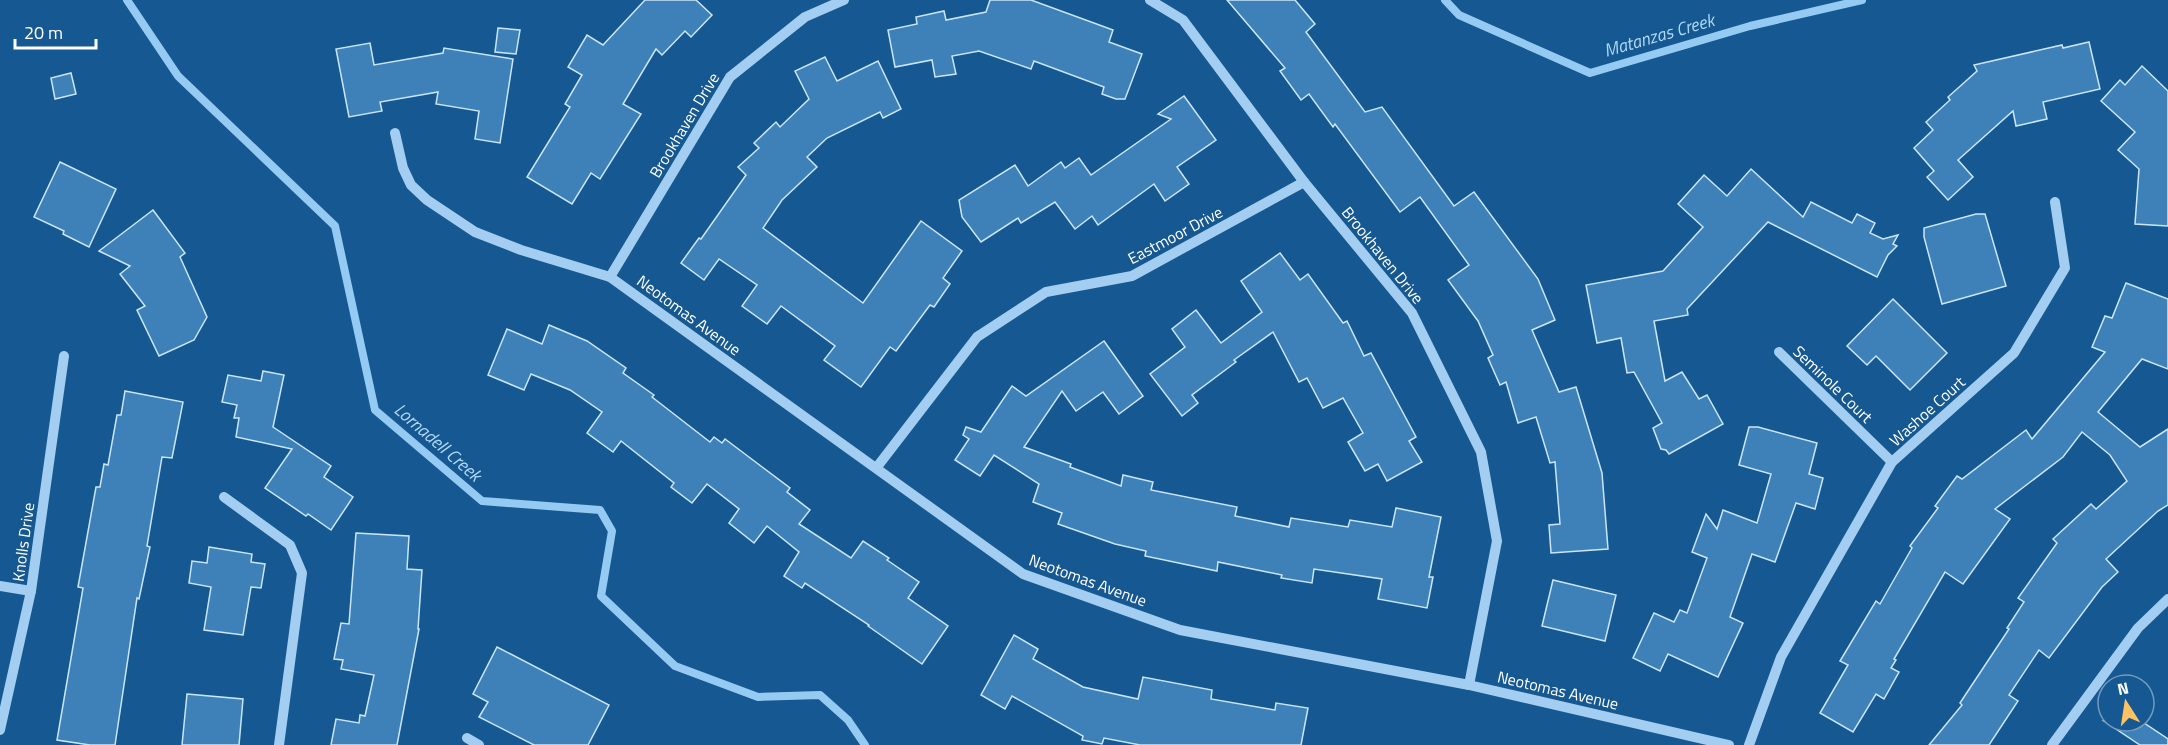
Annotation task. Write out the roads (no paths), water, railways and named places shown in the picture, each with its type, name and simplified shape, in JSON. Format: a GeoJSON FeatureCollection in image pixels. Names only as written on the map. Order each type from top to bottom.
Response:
{"type":"FeatureCollection","features":[{"type":"Feature","properties":{"kind":"street","name":"Brookhaven Drive"},"geometry":{"type":"LineString","coordinates":[[610,277],[730,77],[806,17],[844,0]]}},
{"type":"Feature","properties":{"kind":"street","name":"Brookhaven Drive"},"geometry":{"type":"LineString","coordinates":[[1150,0],[1183,20],[1304,182],[1412,313],[1481,452],[1497,541],[1469,685]]}},
{"type":"Feature","properties":{"kind":"street","name":"Neotomas Avenue"},"geometry":{"type":"LineString","coordinates":[[394,133],[403,168],[411,185],[419,193],[475,232],[521,250],[610,277],[1023,574],[1180,630],[1469,685],[1729,745]]}},
{"type":"Feature","properties":{"kind":"street","name":"Eastmoor Drive"},"geometry":{"type":"LineString","coordinates":[[877,467],[977,337],[1046,292],[1132,276],[1304,182]]}},
{"type":"Feature","properties":{"kind":"street","name":"Washoe Court"},"geometry":{"type":"LineString","coordinates":[[1749,745],[1781,657],[1892,462],[2014,353],[2065,268],[2055,202]]}},
{"type":"Feature","properties":{"kind":"street","name":"Seminole Court"},"geometry":{"type":"LineString","coordinates":[[1779,352],[1892,462]]}},
{"type":"Feature","properties":{"kind":"street","name":"Knolls Drive"},"geometry":{"type":"LineString","coordinates":[[0,730],[31,591],[64,356]]}},
{"type":"Feature","properties":{"kind":"street"},"geometry":{"type":"LineString","coordinates":[[224,497],[290,545],[302,573],[279,745]]}},
{"type":"Feature","properties":{"kind":"street"},"geometry":{"type":"LineString","coordinates":[[0,586],[31,591]]}},
{"type":"Feature","properties":{"kind":"street"},"geometry":{"type":"LineString","coordinates":[[2052,745],[2138,628],[2168,599]]}},
{"type":"Feature","properties":{"kind":"street"},"geometry":{"type":"LineString","coordinates":[[467,738],[479,745]]}},
{"type":"Feature","properties":{"kind":"waterway","name":"Lornadell Creek"},"geometry":{"type":"LineString","coordinates":[[127,0],[178,76],[335,226],[375,410],[482,501],[600,510],[612,531],[601,596],[675,666],[758,697],[820,695],[848,720],[865,745]]}},
{"type":"Feature","properties":{"kind":"waterway","name":"Matanzas Creek"},"geometry":{"type":"LineString","coordinates":[[1445,0],[1459,15],[1590,73],[1750,26],[1862,0]]}}]}
